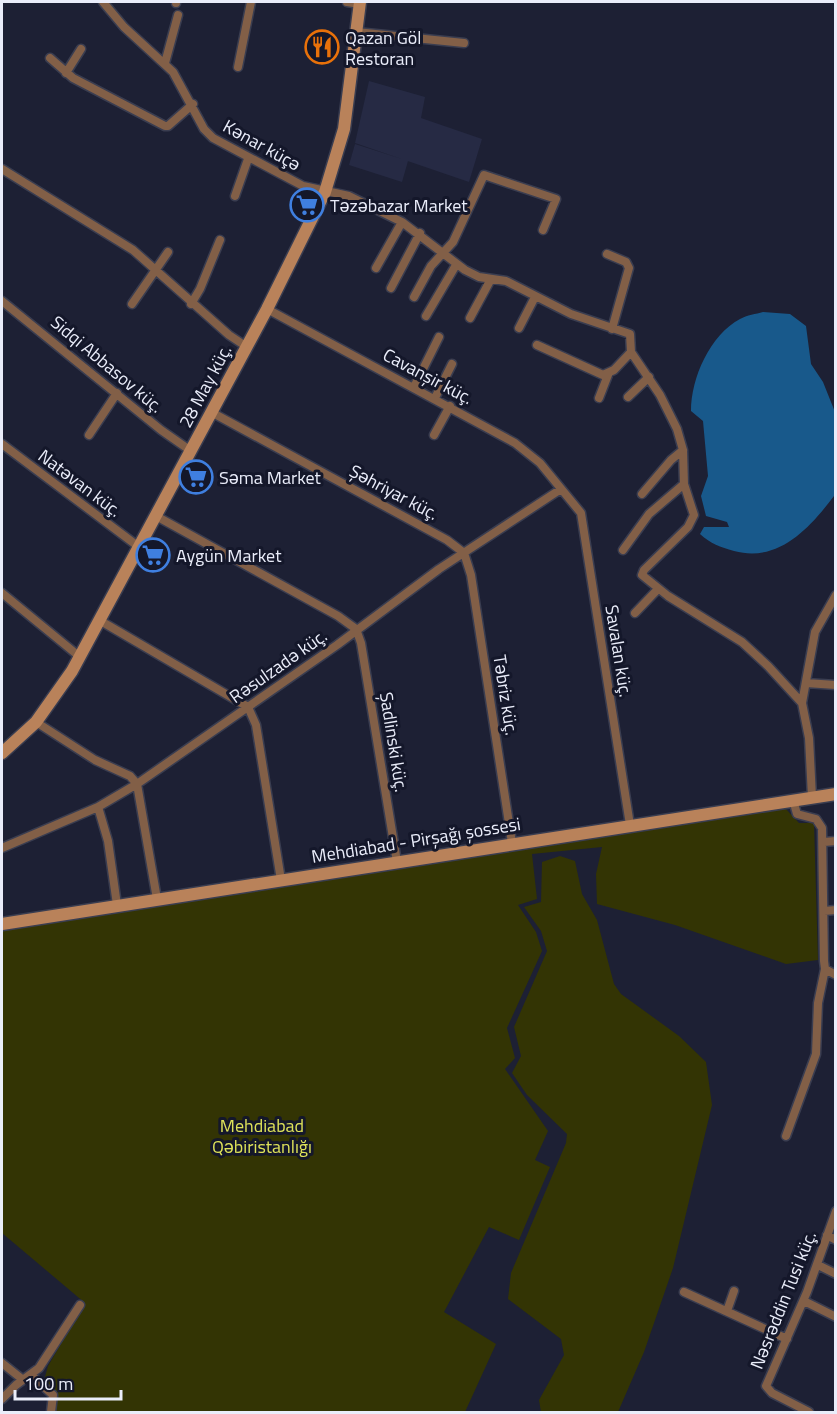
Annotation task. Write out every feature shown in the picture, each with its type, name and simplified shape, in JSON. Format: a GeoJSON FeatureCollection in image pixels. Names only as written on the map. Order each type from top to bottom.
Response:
{"type":"FeatureCollection","features":[{"type":"Feature","properties":{"kind":"street","name":"Kənar küçə"},"geometry":{"type":"LineString","coordinates":[[103,2],[124,27],[165,63],[213,138],[303,186],[348,196],[402,222],[420,233],[456,265],[479,277],[506,281],[572,314],[612,329]]}},
{"type":"Feature","properties":{"kind":"street"},"geometry":{"type":"LineString","coordinates":[[238,67],[251,2]]}},
{"type":"Feature","properties":{"kind":"street"},"geometry":{"type":"LineString","coordinates":[[347,2],[360,3]]}},
{"type":"Feature","properties":{"kind":"street","name":"28 May küç."},"geometry":{"type":"LineString","coordinates":[[2,753],[36,722],[80,657],[247,347],[325,192],[344,129],[360,3]]}},
{"type":"Feature","properties":{"kind":"street"},"geometry":{"type":"LineString","coordinates":[[165,63],[178,15]]}},
{"type":"Feature","properties":{"kind":"street"},"geometry":{"type":"LineString","coordinates":[[356,32],[464,43]]}},
{"type":"Feature","properties":{"kind":"street"},"geometry":{"type":"LineString","coordinates":[[66,73],[81,49]]}},
{"type":"Feature","properties":{"kind":"street"},"geometry":{"type":"LineString","coordinates":[[50,58],[66,73],[165,126],[168,126],[193,104]]}},
{"type":"Feature","properties":{"kind":"street"},"geometry":{"type":"LineString","coordinates":[[235,196],[249,159]]}},
{"type":"Feature","properties":{"kind":"street"},"geometry":{"type":"LineString","coordinates":[[2,169],[133,250],[191,304],[247,347]]}},
{"type":"Feature","properties":{"kind":"street"},"geometry":{"type":"LineString","coordinates":[[414,297],[431,266],[453,242],[483,175],[554,197],[555,202],[543,230]]}},
{"type":"Feature","properties":{"kind":"street"},"geometry":{"type":"LineString","coordinates":[[376,268],[402,222]]}},
{"type":"Feature","properties":{"kind":"street"},"geometry":{"type":"LineString","coordinates":[[391,288],[420,233]]}},
{"type":"Feature","properties":{"kind":"street"},"geometry":{"type":"LineString","coordinates":[[191,304],[200,290],[220,240]]}},
{"type":"Feature","properties":{"kind":"street"},"geometry":{"type":"LineString","coordinates":[[132,304],[168,252]]}},
{"type":"Feature","properties":{"kind":"street"},"geometry":{"type":"LineString","coordinates":[[607,254],[626,262],[629,268],[612,329],[630,334],[631,352],[670,412],[683,450],[684,484],[692,505],[692,521],[642,572],[658,589],[742,642],[802,703]]}},
{"type":"Feature","properties":{"kind":"street"},"geometry":{"type":"LineString","coordinates":[[426,316],[456,265]]}},
{"type":"Feature","properties":{"kind":"street"},"geometry":{"type":"LineString","coordinates":[[470,318],[491,279]]}},
{"type":"Feature","properties":{"kind":"street"},"geometry":{"type":"LineString","coordinates":[[519,328],[535,297]]}},
{"type":"Feature","properties":{"kind":"street","name":"Sidqi Abbasov küç."},"geometry":{"type":"LineString","coordinates":[[2,301],[161,430],[191,451]]}},
{"type":"Feature","properties":{"kind":"street","name":"Cavanşir küç."},"geometry":{"type":"LineString","coordinates":[[267,309],[450,406],[529,453],[561,489]]}},
{"type":"Feature","properties":{"kind":"street"},"geometry":{"type":"LineString","coordinates":[[414,387],[439,337]]}},
{"type":"Feature","properties":{"kind":"street"},"geometry":{"type":"LineString","coordinates":[[537,345],[594,374],[608,375]]}},
{"type":"Feature","properties":{"kind":"street"},"geometry":{"type":"LineString","coordinates":[[599,398],[608,375],[631,352]]}},
{"type":"Feature","properties":{"kind":"street"},"geometry":{"type":"LineString","coordinates":[[435,398],[452,364]]}},
{"type":"Feature","properties":{"kind":"street"},"geometry":{"type":"LineString","coordinates":[[628,397],[648,377]]}},
{"type":"Feature","properties":{"kind":"street"},"geometry":{"type":"LineString","coordinates":[[89,435],[117,393]]}},
{"type":"Feature","properties":{"kind":"street"},"geometry":{"type":"LineString","coordinates":[[434,435],[450,406]]}},
{"type":"Feature","properties":{"kind":"street","name":"Şəhriyar küç."},"geometry":{"type":"LineString","coordinates":[[211,412],[447,540],[464,553]]}},
{"type":"Feature","properties":{"kind":"street","name":"Natəvan küç."},"geometry":{"type":"LineString","coordinates":[[2,444],[139,547]]}},
{"type":"Feature","properties":{"kind":"street"},"geometry":{"type":"LineString","coordinates":[[642,494],[671,460],[683,450]]}},
{"type":"Feature","properties":{"kind":"street"},"geometry":{"type":"LineString","coordinates":[[623,550],[649,514],[684,484]]}},
{"type":"Feature","properties":{"kind":"street","name":"Rəsulzadə küç."},"geometry":{"type":"LineString","coordinates":[[2,848],[98,807],[137,784],[464,553],[561,489]]}},
{"type":"Feature","properties":{"kind":"street","name":"Savalan küç."},"geometry":{"type":"LineString","coordinates":[[561,489],[581,513],[630,825]]}},
{"type":"Feature","properties":{"kind":"street"},"geometry":{"type":"LineString","coordinates":[[156,516],[338,616],[356,629]]}},
{"type":"Feature","properties":{"kind":"street","name":"Təbriz küç."},"geometry":{"type":"LineString","coordinates":[[464,553],[471,575],[512,843]]}},
{"type":"Feature","properties":{"kind":"street"},"geometry":{"type":"LineString","coordinates":[[635,613],[658,589]]}},
{"type":"Feature","properties":{"kind":"street"},"geometry":{"type":"LineString","coordinates":[[2,593],[80,657]]}},
{"type":"Feature","properties":{"kind":"street"},"geometry":{"type":"LineString","coordinates":[[812,797],[809,738],[802,703],[815,632],[836,594]]}},
{"type":"Feature","properties":{"kind":"street"},"geometry":{"type":"LineString","coordinates":[[99,620],[248,706],[256,725],[281,880]]}},
{"type":"Feature","properties":{"kind":"street","name":"Şadlinski küç."},"geometry":{"type":"LineString","coordinates":[[356,629],[361,643],[397,862]]}},
{"type":"Feature","properties":{"kind":"street"},"geometry":{"type":"LineString","coordinates":[[806,683],[836,685]]}},
{"type":"Feature","properties":{"kind":"street"},"geometry":{"type":"LineString","coordinates":[[36,722],[95,760],[130,776],[137,784],[157,899]]}},
{"type":"Feature","properties":{"kind":"street","name":"Mehdiabad - Pirşağı şossesi"},"geometry":{"type":"LineString","coordinates":[[2,924],[836,794]]}},
{"type":"Feature","properties":{"kind":"street"},"geometry":{"type":"LineString","coordinates":[[786,1136],[816,1054],[819,1003],[825,969],[825,842],[820,823],[797,814],[793,800]]}},
{"type":"Feature","properties":{"kind":"street"},"geometry":{"type":"LineString","coordinates":[[98,807],[108,841],[117,905]]}},
{"type":"Feature","properties":{"kind":"street"},"geometry":{"type":"LineString","coordinates":[[825,842],[836,841]]}},
{"type":"Feature","properties":{"kind":"street"},"geometry":{"type":"LineString","coordinates":[[824,911],[836,910]]}},
{"type":"Feature","properties":{"kind":"street"},"geometry":{"type":"LineString","coordinates":[[825,969],[836,975]]}},
{"type":"Feature","properties":{"kind":"street","name":"Nəsrəddin Tusi küç."},"geometry":{"type":"LineString","coordinates":[[809,1413],[767,1390],[818,1265],[836,1211]]}},
{"type":"Feature","properties":{"kind":"street"},"geometry":{"type":"LineString","coordinates":[[827,1235],[836,1240]]}},
{"type":"Feature","properties":{"kind":"street"},"geometry":{"type":"LineString","coordinates":[[818,1265],[836,1274]]}},
{"type":"Feature","properties":{"kind":"street"},"geometry":{"type":"LineString","coordinates":[[727,1311],[734,1291]]}},
{"type":"Feature","properties":{"kind":"street"},"geometry":{"type":"LineString","coordinates":[[684,1292],[788,1339]]}},
{"type":"Feature","properties":{"kind":"street"},"geometry":{"type":"LineString","coordinates":[[804,1301],[836,1317]]}},
{"type":"Feature","properties":{"kind":"street"},"geometry":{"type":"LineString","coordinates":[[2,1399],[22,1379],[39,1368],[80,1305]]}},
{"type":"Feature","properties":{"kind":"street"},"geometry":{"type":"LineString","coordinates":[[2,1363],[22,1379]]}},
{"type":"Feature","properties":{"kind":"street"},"geometry":{"type":"LineString","coordinates":[[31,1375],[53,1395],[51,1413]]}},
{"type":"Feature","properties":{"kind":"shaded area"},"geometry":{"type":"Polygon","coordinates":[[[369,81],[425,97],[421,118],[482,139],[469,182],[355,143],[369,81]]]}},
{"type":"Feature","properties":{"kind":"shaded area"},"geometry":{"type":"Polygon","coordinates":[[[355,144],[408,161],[402,182],[349,165],[355,144]]]}},
{"type":"Feature","properties":{"kind":"green space","name":"Mehdiabad Qəbiristanlığı"},"geometry":{"type":"Polygon","coordinates":[[[785,808],[799,823],[814,823],[818,960],[786,964],[675,925],[597,904],[596,874],[602,847],[532,854],[537,899],[518,905],[536,932],[542,951],[507,1028],[515,1058],[505,1069],[548,1131],[535,1160],[550,1167],[519,1240],[489,1227],[444,1312],[496,1344],[465,1412],[54,1412],[58,1393],[43,1384],[48,1366],[85,1303],[2,1233],[2,930],[785,808]]]}},
{"type":"Feature","properties":{"kind":"green space"},"geometry":{"type":"Polygon","coordinates":[[[560,856],[575,861],[582,894],[597,920],[614,984],[621,994],[679,1036],[706,1062],[712,1105],[673,1268],[644,1352],[618,1412],[541,1412],[539,1400],[564,1355],[561,1339],[508,1299],[511,1273],[566,1143],[567,1134],[527,1095],[512,1073],[521,1056],[514,1027],[547,951],[541,931],[524,907],[541,902],[542,862],[560,856]]]}},
{"type":"Feature","properties":{"kind":"water"},"geometry":{"type":"Polygon","coordinates":[[[763,312],[790,314],[806,326],[811,364],[823,382],[835,412],[834,496],[814,520],[791,540],[778,548],[750,553],[720,546],[700,534],[704,527],[729,527],[727,522],[706,516],[701,496],[708,476],[703,421],[691,411],[694,385],[711,346],[729,326],[740,319],[763,312]]]}},
{"type":"Feature","properties":{"kind":"place","name":"Qazan Göl Restoran"},"geometry":{"type":"Point","coordinates":[322,47]}},
{"type":"Feature","properties":{"kind":"place","name":"Təzəbazar Market"},"geometry":{"type":"Point","coordinates":[307,205]}},
{"type":"Feature","properties":{"kind":"place","name":"Səma Market"},"geometry":{"type":"Point","coordinates":[196,477]}},
{"type":"Feature","properties":{"kind":"place","name":"Aygün Market"},"geometry":{"type":"Point","coordinates":[153,555]}}]}
